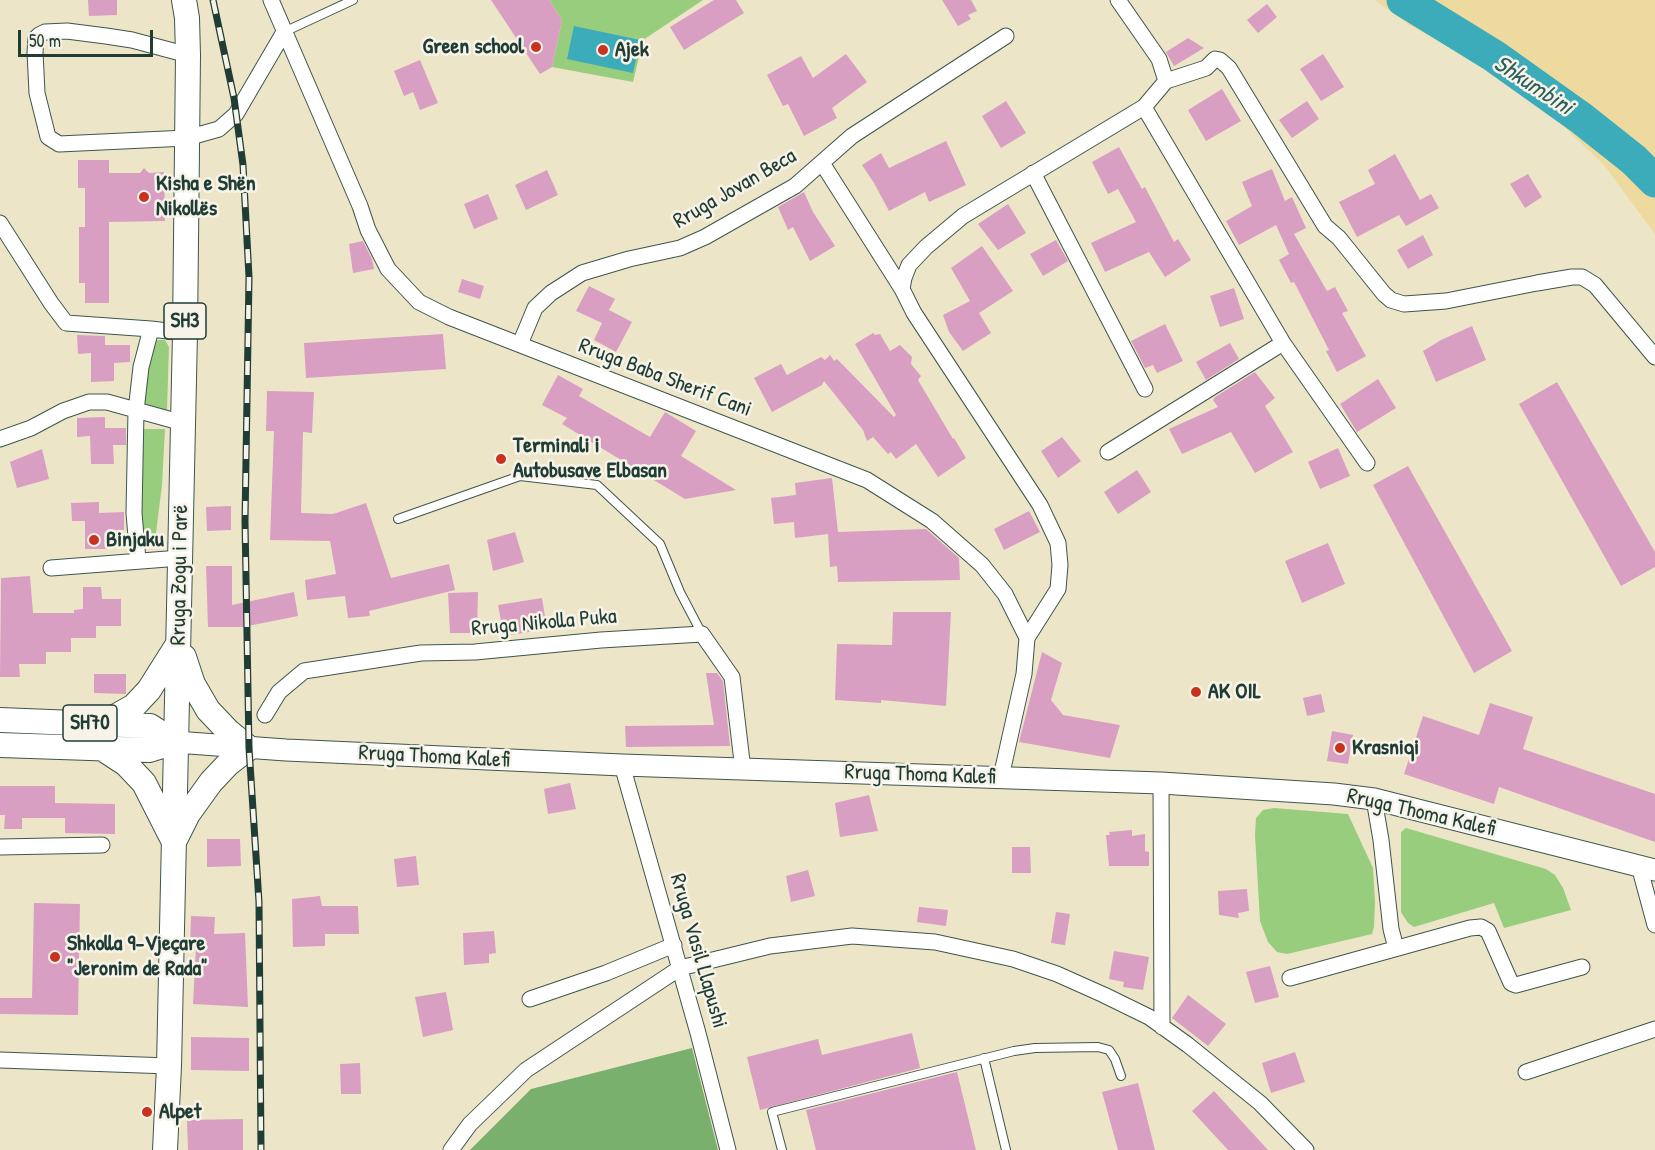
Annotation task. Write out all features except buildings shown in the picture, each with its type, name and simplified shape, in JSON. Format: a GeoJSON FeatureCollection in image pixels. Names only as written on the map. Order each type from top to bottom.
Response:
{"type":"FeatureCollection","features":[{"type":"Feature","properties":{"kind":"main road","name":"Rruga Zogu i Parë"},"geometry":{"type":"LineString","coordinates":[[165,1150],[169,1066],[185,333],[188,55],[184,0]]}},
{"type":"Feature","properties":{"kind":"main road"},"geometry":{"type":"LineString","coordinates":[[104,723],[134,706],[149,690],[179,642]]}},
{"type":"Feature","properties":{"kind":"main road"},"geometry":{"type":"LineString","coordinates":[[174,843],[188,814],[211,782],[228,764],[249,748],[228,731],[208,710],[193,684],[179,642]]}},
{"type":"Feature","properties":{"kind":"main road","name":"Rruga Thoma Kalefi"},"geometry":{"type":"LineString","coordinates":[[0,720],[150,726],[175,742]]}},
{"type":"Feature","properties":{"kind":"main road","name":"Rruga Thoma Kalefi"},"geometry":{"type":"LineString","coordinates":[[0,746],[149,750],[175,742],[249,748],[622,765],[1001,777],[1293,790],[1374,799],[1647,868]]}},
{"type":"Feature","properties":{"kind":"main road"},"geometry":{"type":"LineString","coordinates":[[103,749],[126,764],[144,783],[174,843]]}},
{"type":"Feature","properties":{"kind":"street","name":"Rruga Baba Sherif Cani"},"geometry":{"type":"LineString","coordinates":[[271,0],[360,206],[368,230],[388,269],[419,302],[449,317],[867,480],[932,521],[982,565],[1005,594],[1027,638]]}},
{"type":"Feature","properties":{"kind":"street"},"geometry":{"type":"LineString","coordinates":[[1118,0],[1159,59],[1166,81]]}},
{"type":"Feature","properties":{"kind":"street"},"geometry":{"type":"LineString","coordinates":[[188,55],[132,40],[67,31],[45,32],[39,35],[36,38],[34,52],[37,93],[48,137],[59,144],[187,138],[219,129],[236,114],[284,32]]}},
{"type":"Feature","properties":{"kind":"street","name":"Rruga Jovan Beca"},"geometry":{"type":"LineString","coordinates":[[520,344],[535,308],[551,293],[582,273],[629,259],[680,248],[705,237],[795,186],[852,136],[1006,36]]}},
{"type":"Feature","properties":{"kind":"street"},"geometry":{"type":"LineString","coordinates":[[902,289],[909,265],[940,234],[963,216],[1144,107],[1166,81],[1206,68],[1215,59],[1225,63],[1325,226],[1339,238],[1391,300],[1404,304],[1446,301],[1537,282],[1581,277],[1595,285],[1655,357]]}},
{"type":"Feature","properties":{"kind":"street"},"geometry":{"type":"LineString","coordinates":[[1144,107],[1283,343],[1367,463]]}},
{"type":"Feature","properties":{"kind":"street"},"geometry":{"type":"LineString","coordinates":[[822,163],[926,331],[1040,505],[1058,543],[1060,565],[1058,589],[1027,638],[1024,674],[1001,777]]}},
{"type":"Feature","properties":{"kind":"street"},"geometry":{"type":"LineString","coordinates":[[1033,173],[1145,389]]}},
{"type":"Feature","properties":{"kind":"street"},"geometry":{"type":"LineString","coordinates":[[0,223],[66,323],[185,333]]}},
{"type":"Feature","properties":{"kind":"street"},"geometry":{"type":"LineString","coordinates":[[138,560],[134,503],[136,411],[141,367],[151,329]]}},
{"type":"Feature","properties":{"kind":"street"},"geometry":{"type":"LineString","coordinates":[[1108,452],[1283,343]]}},
{"type":"Feature","properties":{"kind":"street"},"geometry":{"type":"LineString","coordinates":[[0,440],[31,428],[63,411],[89,402],[107,402],[183,423]]}},
{"type":"Feature","properties":{"kind":"street"},"geometry":{"type":"LineString","coordinates":[[51,568],[180,558]]}},
{"type":"Feature","properties":{"kind":"street"},"geometry":{"type":"LineString","coordinates":[[702,634],[732,677],[743,770]]}},
{"type":"Feature","properties":{"kind":"street","name":"Rruga Nikolla Puka"},"geometry":{"type":"LineString","coordinates":[[265,715],[279,692],[304,671],[422,653],[475,652],[600,640],[702,634]]}},
{"type":"Feature","properties":{"kind":"street","name":"Rruga Vasil Llapushi"},"geometry":{"type":"LineString","coordinates":[[622,765],[674,945],[728,1150]]}},
{"type":"Feature","properties":{"kind":"street"},"geometry":{"type":"LineString","coordinates":[[1161,783],[1162,1026]]}},
{"type":"Feature","properties":{"kind":"street"},"geometry":{"type":"LineString","coordinates":[[1374,799],[1391,929],[1396,948]]}},
{"type":"Feature","properties":{"kind":"street"},"geometry":{"type":"LineString","coordinates":[[0,847],[102,845]]}},
{"type":"Feature","properties":{"kind":"street"},"geometry":{"type":"LineString","coordinates":[[1647,868],[1655,925]]}},
{"type":"Feature","properties":{"kind":"street"},"geometry":{"type":"LineString","coordinates":[[1290,978],[1470,928],[1481,927],[1488,931],[1511,983],[1516,985],[1581,968]]}},
{"type":"Feature","properties":{"kind":"street"},"geometry":{"type":"LineString","coordinates":[[451,1150],[470,1124],[526,1070],[680,968],[770,946],[852,936],[935,942],[1013,959],[1057,974],[1104,995],[1149,1017],[1162,1026],[1260,1103],[1306,1150]]}},
{"type":"Feature","properties":{"kind":"street"},"geometry":{"type":"LineString","coordinates":[[530,999],[606,973],[674,945]]}},
{"type":"Feature","properties":{"kind":"street"},"geometry":{"type":"LineString","coordinates":[[1526,1072],[1655,1029]]}},
{"type":"Feature","properties":{"kind":"street"},"geometry":{"type":"LineString","coordinates":[[0,1060],[169,1066]]}},
{"type":"Feature","properties":{"kind":"lane"},"geometry":{"type":"LineString","coordinates":[[284,32],[353,0]]}},
{"type":"Feature","properties":{"kind":"lane"},"geometry":{"type":"LineString","coordinates":[[398,519],[520,476],[597,485],[660,544],[680,592],[702,634]]}},
{"type":"Feature","properties":{"kind":"lane"},"geometry":{"type":"LineString","coordinates":[[782,1150],[772,1112],[984,1059],[1035,1048],[1098,1047],[1109,1050],[1121,1076]]}},
{"type":"Feature","properties":{"kind":"lane"},"geometry":{"type":"LineString","coordinates":[[984,1059],[1006,1150]]}},
{"type":"Feature","properties":{"kind":"green space","name":"Ajek"},"geometry":{"type":"Polygon","coordinates":[[[549,0],[703,0],[643,40],[633,82],[552,67],[562,20],[549,0]]]}},
{"type":"Feature","properties":{"kind":"green space"},"geometry":{"type":"Polygon","coordinates":[[[158,340],[165,340],[169,347],[167,410],[144,410],[144,385],[153,344],[158,340]]]}},
{"type":"Feature","properties":{"kind":"green space"},"geometry":{"type":"Polygon","coordinates":[[[143,429],[165,429],[162,485],[156,533],[153,540],[147,540],[142,536],[141,531],[143,429]]]}},
{"type":"Feature","properties":{"kind":"green space"},"geometry":{"type":"Polygon","coordinates":[[[1274,808],[1348,814],[1373,868],[1375,902],[1372,934],[1287,954],[1277,952],[1268,942],[1260,921],[1255,835],[1256,818],[1263,810],[1274,808]]]}},
{"type":"Feature","properties":{"kind":"green space"},"geometry":{"type":"Polygon","coordinates":[[[1406,828],[1546,869],[1555,875],[1563,888],[1571,910],[1504,928],[1494,903],[1414,927],[1408,923],[1401,912],[1401,832],[1406,828]]]}},
{"type":"Feature","properties":{"kind":"green space"},"geometry":{"type":"Polygon","coordinates":[[[692,1048],[718,1150],[470,1150],[531,1089],[692,1048]]]}},
{"type":"Feature","properties":{"kind":"sand","name":"Shkumbini"},"geometry":{"type":"Polygon","coordinates":[[[1375,0],[1655,0],[1655,234],[1604,165],[1554,117],[1479,63],[1409,25],[1375,0]]]}},
{"type":"Feature","properties":{"kind":"water","name":"Ajek"},"geometry":{"type":"Polygon","coordinates":[[[574,26],[640,40],[633,73],[567,59],[574,26]]]}},
{"type":"Feature","properties":{"kind":"waterway","name":"Shkumbini"},"geometry":{"type":"LineString","coordinates":[[1403,0],[1494,56],[1581,118],[1634,160],[1655,181]]}},
{"type":"Feature","properties":{"kind":"railway"},"geometry":{"type":"LineString","coordinates":[[213,0],[234,98],[243,165],[249,277],[245,521],[249,748],[259,902],[261,1150]]}},
{"type":"Feature","properties":{"kind":"place","name":"Green school"},"geometry":{"type":"Point","coordinates":[536,47]}},
{"type":"Feature","properties":{"kind":"place","name":"Ajek"},"geometry":{"type":"Point","coordinates":[603,50]}},
{"type":"Feature","properties":{"kind":"place","name":"Kisha e Shën Nikollës"},"geometry":{"type":"Point","coordinates":[144,197]}},
{"type":"Feature","properties":{"kind":"place","name":"Terminali i Autobusave Elbasan"},"geometry":{"type":"Point","coordinates":[501,459]}},
{"type":"Feature","properties":{"kind":"place","name":"Binjaku"},"geometry":{"type":"Point","coordinates":[94,540]}},
{"type":"Feature","properties":{"kind":"place","name":"AK OIL"},"geometry":{"type":"Point","coordinates":[1196,692]}},
{"type":"Feature","properties":{"kind":"place","name":"Krasniqi"},"geometry":{"type":"Point","coordinates":[1340,748]}},
{"type":"Feature","properties":{"kind":"place","name":"Shkolla 9-Vjeçare \"Jeronim de Rada\""},"geometry":{"type":"Point","coordinates":[55,957]}},
{"type":"Feature","properties":{"kind":"place","name":"Alpet"},"geometry":{"type":"Point","coordinates":[147,1112]}}]}
